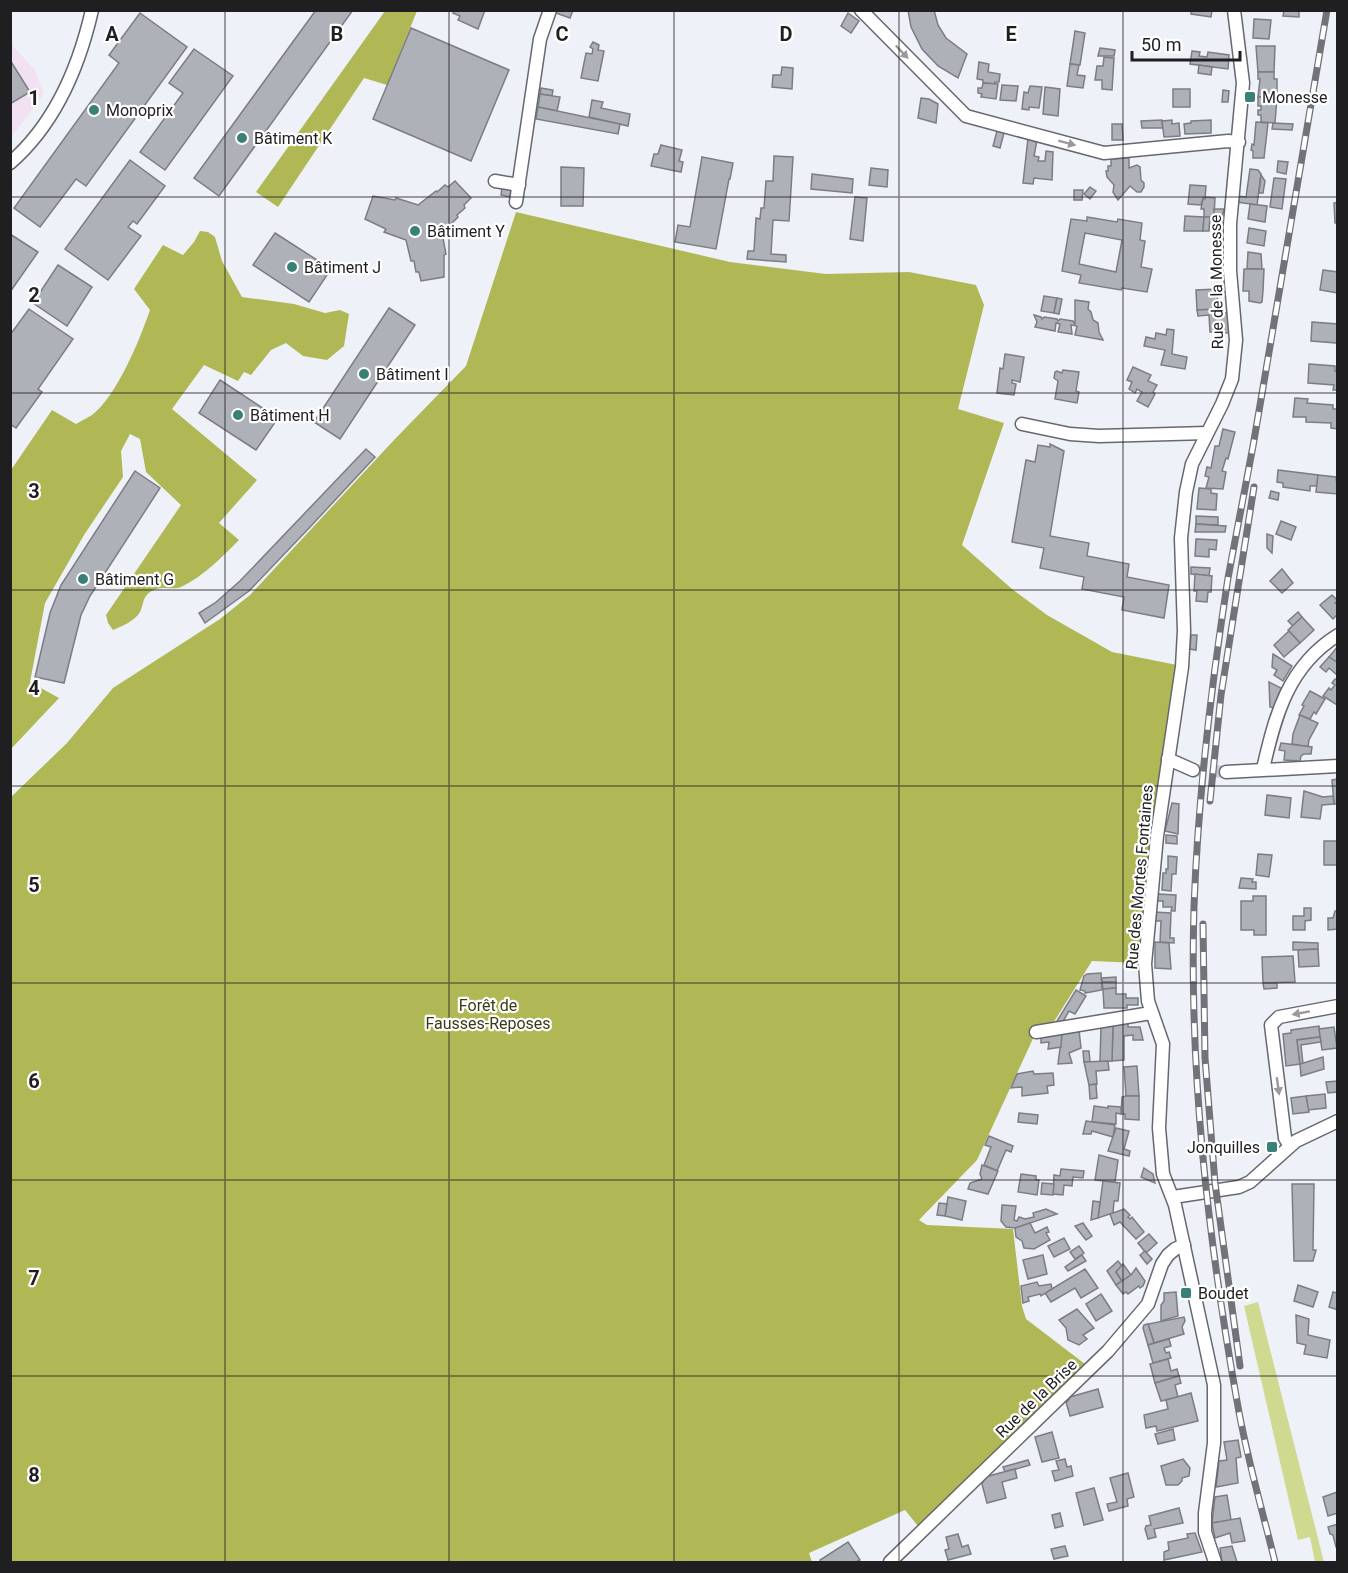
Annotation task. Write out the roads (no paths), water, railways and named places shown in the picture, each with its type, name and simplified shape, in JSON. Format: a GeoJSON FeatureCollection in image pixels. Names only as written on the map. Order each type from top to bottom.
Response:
{"type":"FeatureCollection","features":[{"type":"Feature","properties":{"kind":"street"},"geometry":{"type":"LineString","coordinates":[[10,163],[50,117],[73,75],[84,45],[92,10]]}},
{"type":"Feature","properties":{"kind":"street"},"geometry":{"type":"LineString","coordinates":[[516,202],[540,39],[550,10]]}},
{"type":"Feature","properties":{"kind":"street"},"geometry":{"type":"LineString","coordinates":[[861,10],[966,116],[1104,153],[1228,141],[1239,142]]}},
{"type":"Feature","properties":{"kind":"street","name":"Rue de la Monesse"},"geometry":{"type":"LineString","coordinates":[[1168,759],[1182,667],[1184,631],[1181,538],[1186,492],[1192,464],[1232,379],[1236,340],[1230,271],[1230,224],[1243,83],[1234,10]]}},
{"type":"Feature","properties":{"kind":"street"},"geometry":{"type":"LineString","coordinates":[[495,181],[519,185]]}},
{"type":"Feature","properties":{"kind":"street"},"geometry":{"type":"LineString","coordinates":[[1022,424],[1070,434],[1100,436],[1207,433]]}},
{"type":"Feature","properties":{"kind":"street"},"geometry":{"type":"LineString","coordinates":[[1263,769],[1278,710],[1288,688],[1308,660],[1338,635]]}},
{"type":"Feature","properties":{"kind":"street"},"geometry":{"type":"LineString","coordinates":[[1168,759],[1193,770]]}},
{"type":"Feature","properties":{"kind":"street","name":"Rue des Mortes Fontaines"},"geometry":{"type":"LineString","coordinates":[[1168,759],[1157,836],[1145,964],[1148,1001],[1163,1044],[1159,1128],[1163,1174],[1173,1197],[1214,1384],[1214,1443],[1205,1513],[1205,1532],[1215,1563]]}},
{"type":"Feature","properties":{"kind":"street"},"geometry":{"type":"LineString","coordinates":[[1226,772],[1338,766]]}},
{"type":"Feature","properties":{"kind":"street"},"geometry":{"type":"LineString","coordinates":[[1290,1146],[1285,1138],[1271,1025],[1279,1017],[1338,1006]]}},
{"type":"Feature","properties":{"kind":"street"},"geometry":{"type":"LineString","coordinates":[[1036,1032],[1151,1013]]}},
{"type":"Feature","properties":{"kind":"street"},"geometry":{"type":"LineString","coordinates":[[1173,1197],[1239,1187],[1250,1182],[1290,1146],[1310,1133],[1338,1121]]}},
{"type":"Feature","properties":{"kind":"street","name":"Rue de la Brise"},"geometry":{"type":"LineString","coordinates":[[890,1563],[1108,1351],[1148,1304],[1162,1264],[1168,1255],[1175,1248],[1184,1245]]}},
{"type":"Feature","properties":{"kind":"tunnel"},"geometry":{"type":"LineString","coordinates":[[1193,770],[1226,772]]}},
{"type":"Feature","properties":{"kind":"railway"},"geometry":{"type":"LineString","coordinates":[[1275,1562],[1241,1421],[1209,1217],[1198,1093],[1193,969],[1194,907],[1202,783],[1228,578],[1253,446],[1327,10]]}},
{"type":"Feature","properties":{"kind":"railway"},"geometry":{"type":"LineString","coordinates":[[1210,801],[1221,695],[1254,487]]}},
{"type":"Feature","properties":{"kind":"railway"},"geometry":{"type":"LineString","coordinates":[[1203,924],[1205,1058],[1215,1183],[1240,1366]]}},
{"type":"Feature","properties":{"kind":"place","name":"Monesse"},"geometry":{"type":"Point","coordinates":[1250,97]}},
{"type":"Feature","properties":{"kind":"place","name":"Monoprix"},"geometry":{"type":"Point","coordinates":[94,110]}},
{"type":"Feature","properties":{"kind":"place","name":"Bâtiment K"},"geometry":{"type":"Point","coordinates":[242,138]}},
{"type":"Feature","properties":{"kind":"place","name":"Bâtiment Y"},"geometry":{"type":"Point","coordinates":[415,231]}},
{"type":"Feature","properties":{"kind":"place","name":"Bâtiment J"},"geometry":{"type":"Point","coordinates":[292,267]}},
{"type":"Feature","properties":{"kind":"place","name":"Bâtiment I"},"geometry":{"type":"Point","coordinates":[364,374]}},
{"type":"Feature","properties":{"kind":"place","name":"Bâtiment H"},"geometry":{"type":"Point","coordinates":[238,415]}},
{"type":"Feature","properties":{"kind":"place","name":"Bâtiment G"},"geometry":{"type":"Point","coordinates":[83,579]}},
{"type":"Feature","properties":{"kind":"place","name":"Jonquilles"},"geometry":{"type":"Point","coordinates":[1272,1147]}},
{"type":"Feature","properties":{"kind":"place","name":"Boudet"},"geometry":{"type":"Point","coordinates":[1186,1293]}},
{"type":"Feature","properties":{"kind":"park label","name":"Forêt de Fausses-Reposes"},"geometry":{"type":"Point","coordinates":[488,1014]}}]}
